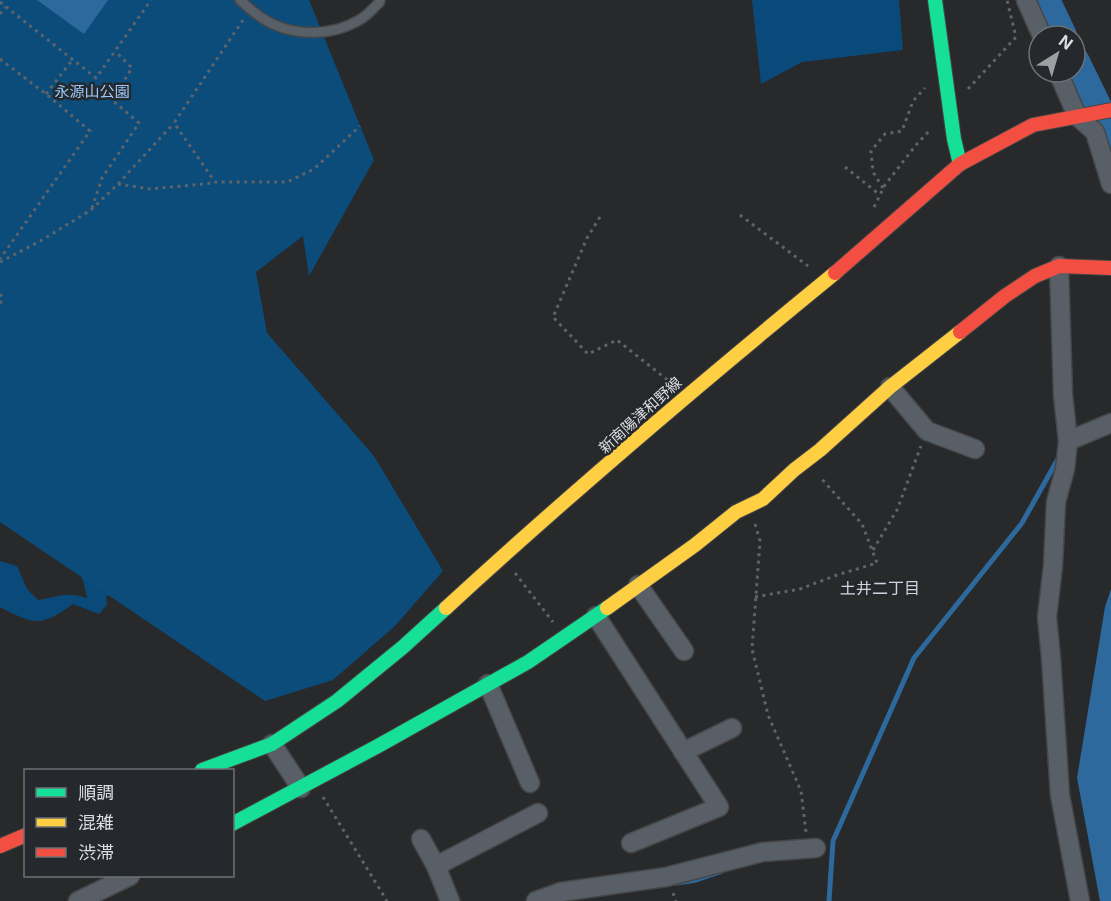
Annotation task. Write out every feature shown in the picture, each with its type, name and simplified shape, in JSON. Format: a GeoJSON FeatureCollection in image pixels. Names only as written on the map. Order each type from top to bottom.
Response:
{"type":"FeatureCollection","features":[{"type":"Feature","properties":{"kind":"street"},"geometry":{"type":"LineString","coordinates":[[935,0],[954,139],[960,164]]}},
{"type":"Feature","properties":{"kind":"street"},"geometry":{"type":"LineString","coordinates":[[1026,0],[1037,24]]}},
{"type":"Feature","properties":{"kind":"street"},"geometry":{"type":"LineString","coordinates":[[1065,84],[1095,132],[1111,184]]}},
{"type":"Feature","properties":{"kind":"street","name":"新南陽津和野線"},"geometry":{"type":"LineString","coordinates":[[207,769],[273,744],[337,701],[403,647],[713,373],[853,257],[960,164],[1033,125],[1111,110]]}},
{"type":"Feature","properties":{"kind":"street"},"geometry":{"type":"LineString","coordinates":[[234,823],[528,662],[596,616],[695,545],[736,512],[763,499],[890,387],[1005,296],[1035,276],[1059,266],[1111,268]]}},
{"type":"Feature","properties":{"kind":"street"},"geometry":{"type":"LineString","coordinates":[[1059,266],[1068,441],[1065,469],[1056,502],[1053,566],[1047,617],[1052,658],[1060,795],[1080,901]]}},
{"type":"Feature","properties":{"kind":"street"},"geometry":{"type":"LineString","coordinates":[[890,387],[927,431],[975,449]]}},
{"type":"Feature","properties":{"kind":"street"},"geometry":{"type":"LineString","coordinates":[[1068,441],[1111,423]]}},
{"type":"Feature","properties":{"kind":"street"},"geometry":{"type":"LineString","coordinates":[[638,585],[684,651]]}},
{"type":"Feature","properties":{"kind":"street"},"geometry":{"type":"LineString","coordinates":[[596,616],[719,807],[631,843]]}},
{"type":"Feature","properties":{"kind":"street"},"geometry":{"type":"LineString","coordinates":[[488,684],[531,773]]}},
{"type":"Feature","properties":{"kind":"street"},"geometry":{"type":"LineString","coordinates":[[683,752],[732,728]]}},
{"type":"Feature","properties":{"kind":"street"},"geometry":{"type":"LineString","coordinates":[[273,744],[305,785]]}},
{"type":"Feature","properties":{"kind":"street"},"geometry":{"type":"LineString","coordinates":[[436,866],[538,813]]}},
{"type":"Feature","properties":{"kind":"street"},"geometry":{"type":"LineString","coordinates":[[0,846],[24,836]]}},
{"type":"Feature","properties":{"kind":"street"},"geometry":{"type":"LineString","coordinates":[[421,839],[436,866],[450,901]]}},
{"type":"Feature","properties":{"kind":"street"},"geometry":{"type":"LineString","coordinates":[[536,901],[561,891],[666,878],[763,852],[812,848]]}},
{"type":"Feature","properties":{"kind":"street"},"geometry":{"type":"LineString","coordinates":[[78,901],[128,877]]}},
{"type":"Feature","properties":{"kind":"lane"},"geometry":{"type":"LineString","coordinates":[[240,0],[263,19],[283,28],[307,33],[345,27],[362,19],[380,0]]}},
{"type":"Feature","properties":{"kind":"path"},"geometry":{"type":"LineString","coordinates":[[0,2],[96,78],[151,0]]}},
{"type":"Feature","properties":{"kind":"path"},"geometry":{"type":"LineString","coordinates":[[964,93],[1016,37],[1006,0]]}},
{"type":"Feature","properties":{"kind":"path"},"geometry":{"type":"LineString","coordinates":[[0,14],[5,7]]}},
{"type":"Feature","properties":{"kind":"path"},"geometry":{"type":"LineString","coordinates":[[0,261],[42,240],[92,210],[118,184],[174,123],[251,9]]}},
{"type":"Feature","properties":{"kind":"path"},"geometry":{"type":"LineString","coordinates":[[92,210],[102,178],[140,123],[112,100],[132,68],[115,51]]}},
{"type":"Feature","properties":{"kind":"path"},"geometry":{"type":"LineString","coordinates":[[0,58],[90,131],[0,261]]}},
{"type":"Feature","properties":{"kind":"path"},"geometry":{"type":"LineString","coordinates":[[46,94],[73,59]]}},
{"type":"Feature","properties":{"kind":"path"},"geometry":{"type":"LineString","coordinates":[[884,188],[873,172],[871,151],[885,134],[902,131],[913,101],[928,85]]}},
{"type":"Feature","properties":{"kind":"path"},"geometry":{"type":"LineString","coordinates":[[174,123],[215,182]]}},
{"type":"Feature","properties":{"kind":"path"},"geometry":{"type":"LineString","coordinates":[[118,184],[150,189],[215,182],[287,182],[314,169],[360,126]]}},
{"type":"Feature","properties":{"kind":"path"},"geometry":{"type":"LineString","coordinates":[[870,216],[884,188],[915,145],[929,131]]}},
{"type":"Feature","properties":{"kind":"path"},"geometry":{"type":"LineString","coordinates":[[845,167],[880,195]]}},
{"type":"Feature","properties":{"kind":"path"},"geometry":{"type":"LineString","coordinates":[[740,215],[813,270]]}},
{"type":"Feature","properties":{"kind":"path"},"geometry":{"type":"LineString","coordinates":[[600,217],[587,238],[553,317],[588,354],[617,340],[674,385]]}},
{"type":"Feature","properties":{"kind":"path"},"geometry":{"type":"LineString","coordinates":[[0,294],[2,297],[0,305]]}},
{"type":"Feature","properties":{"kind":"path"},"geometry":{"type":"LineString","coordinates":[[873,550],[897,510],[927,431]]}},
{"type":"Feature","properties":{"kind":"path"},"geometry":{"type":"LineString","coordinates":[[755,597],[800,590],[837,575],[877,563],[862,524],[806,460]]}},
{"type":"Feature","properties":{"kind":"path"},"geometry":{"type":"LineString","coordinates":[[749,505],[760,541],[752,649],[768,715],[801,791],[812,848]]}},
{"type":"Feature","properties":{"kind":"path"},"geometry":{"type":"LineString","coordinates":[[514,571],[565,637]]}},
{"type":"Feature","properties":{"kind":"path"},"geometry":{"type":"LineString","coordinates":[[305,785],[325,800],[387,901]]}},
{"type":"Feature","properties":{"kind":"shaded area"},"geometry":{"type":"Polygon","coordinates":[[[37,0],[108,0],[84,34],[37,0]]]}},
{"type":"Feature","properties":{"kind":"shaded area"},"geometry":{"type":"Polygon","coordinates":[[[752,0],[899,0],[903,50],[802,62],[761,84],[752,0]]]}},
{"type":"Feature","properties":{"kind":"shaded area"},"geometry":{"type":"Polygon","coordinates":[[[71,548],[117,591],[106,597],[107,605],[99,614],[73,604],[53,617],[37,621],[21,617],[0,607],[0,561],[17,566],[27,589],[38,600],[62,595],[87,598],[71,548]]]}},
{"type":"Feature","properties":{"kind":"shaded area"},"geometry":{"type":"Polygon","coordinates":[[[1111,589],[1111,901],[1100,901],[1077,778],[1105,607],[1111,589]]]}},
{"type":"Feature","properties":{"kind":"green space","name":"永源山公園"},"geometry":{"type":"Polygon","coordinates":[[[0,0],[309,0],[374,160],[309,276],[303,236],[256,272],[267,333],[374,456],[443,571],[395,626],[333,680],[265,701],[0,522],[0,0]]]}},
{"type":"Feature","properties":{"kind":"waterway"},"geometry":{"type":"LineString","coordinates":[[1045,0],[1056,24]]}},
{"type":"Feature","properties":{"kind":"waterway"},"geometry":{"type":"LineString","coordinates":[[1086,84],[1111,140]]}},
{"type":"Feature","properties":{"kind":"waterway"},"geometry":{"type":"LineString","coordinates":[[829,901],[833,841],[914,658],[1022,523],[1059,457]]}},
{"type":"Feature","properties":{"kind":"waterway"},"geometry":{"type":"LineString","coordinates":[[677,883],[696,880],[720,872]]}},
{"type":"Feature","properties":{"kind":"traffic: fast"},"geometry":{"type":"LineString","coordinates":[[935,0],[954,139],[960,164]]}},
{"type":"Feature","properties":{"kind":"traffic: fast"},"geometry":{"type":"LineString","coordinates":[[205,769],[272,744],[337,701],[446,608]]}},
{"type":"Feature","properties":{"kind":"traffic: fast"},"geometry":{"type":"LineString","coordinates":[[234,823],[528,662],[607,608]]}},
{"type":"Feature","properties":{"kind":"traffic: slow"},"geometry":{"type":"LineString","coordinates":[[446,608],[638,437],[835,273]]}},
{"type":"Feature","properties":{"kind":"traffic: slow"},"geometry":{"type":"LineString","coordinates":[[607,608],[695,545],[736,512],[763,499],[890,387],[960,332]]}},
{"type":"Feature","properties":{"kind":"traffic: jam"},"geometry":{"type":"LineString","coordinates":[[835,273],[960,164],[1033,125],[1111,110]]}},
{"type":"Feature","properties":{"kind":"traffic: jam"},"geometry":{"type":"LineString","coordinates":[[960,332],[1005,296],[1035,276],[1059,266],[1111,268]]}},
{"type":"Feature","properties":{"kind":"traffic: jam"},"geometry":{"type":"LineString","coordinates":[[0,846],[24,836]]}},
{"type":"Feature","properties":{"kind":"district","name":"土井二丁目"},"geometry":{"type":"Point","coordinates":[880,588]}}]}
